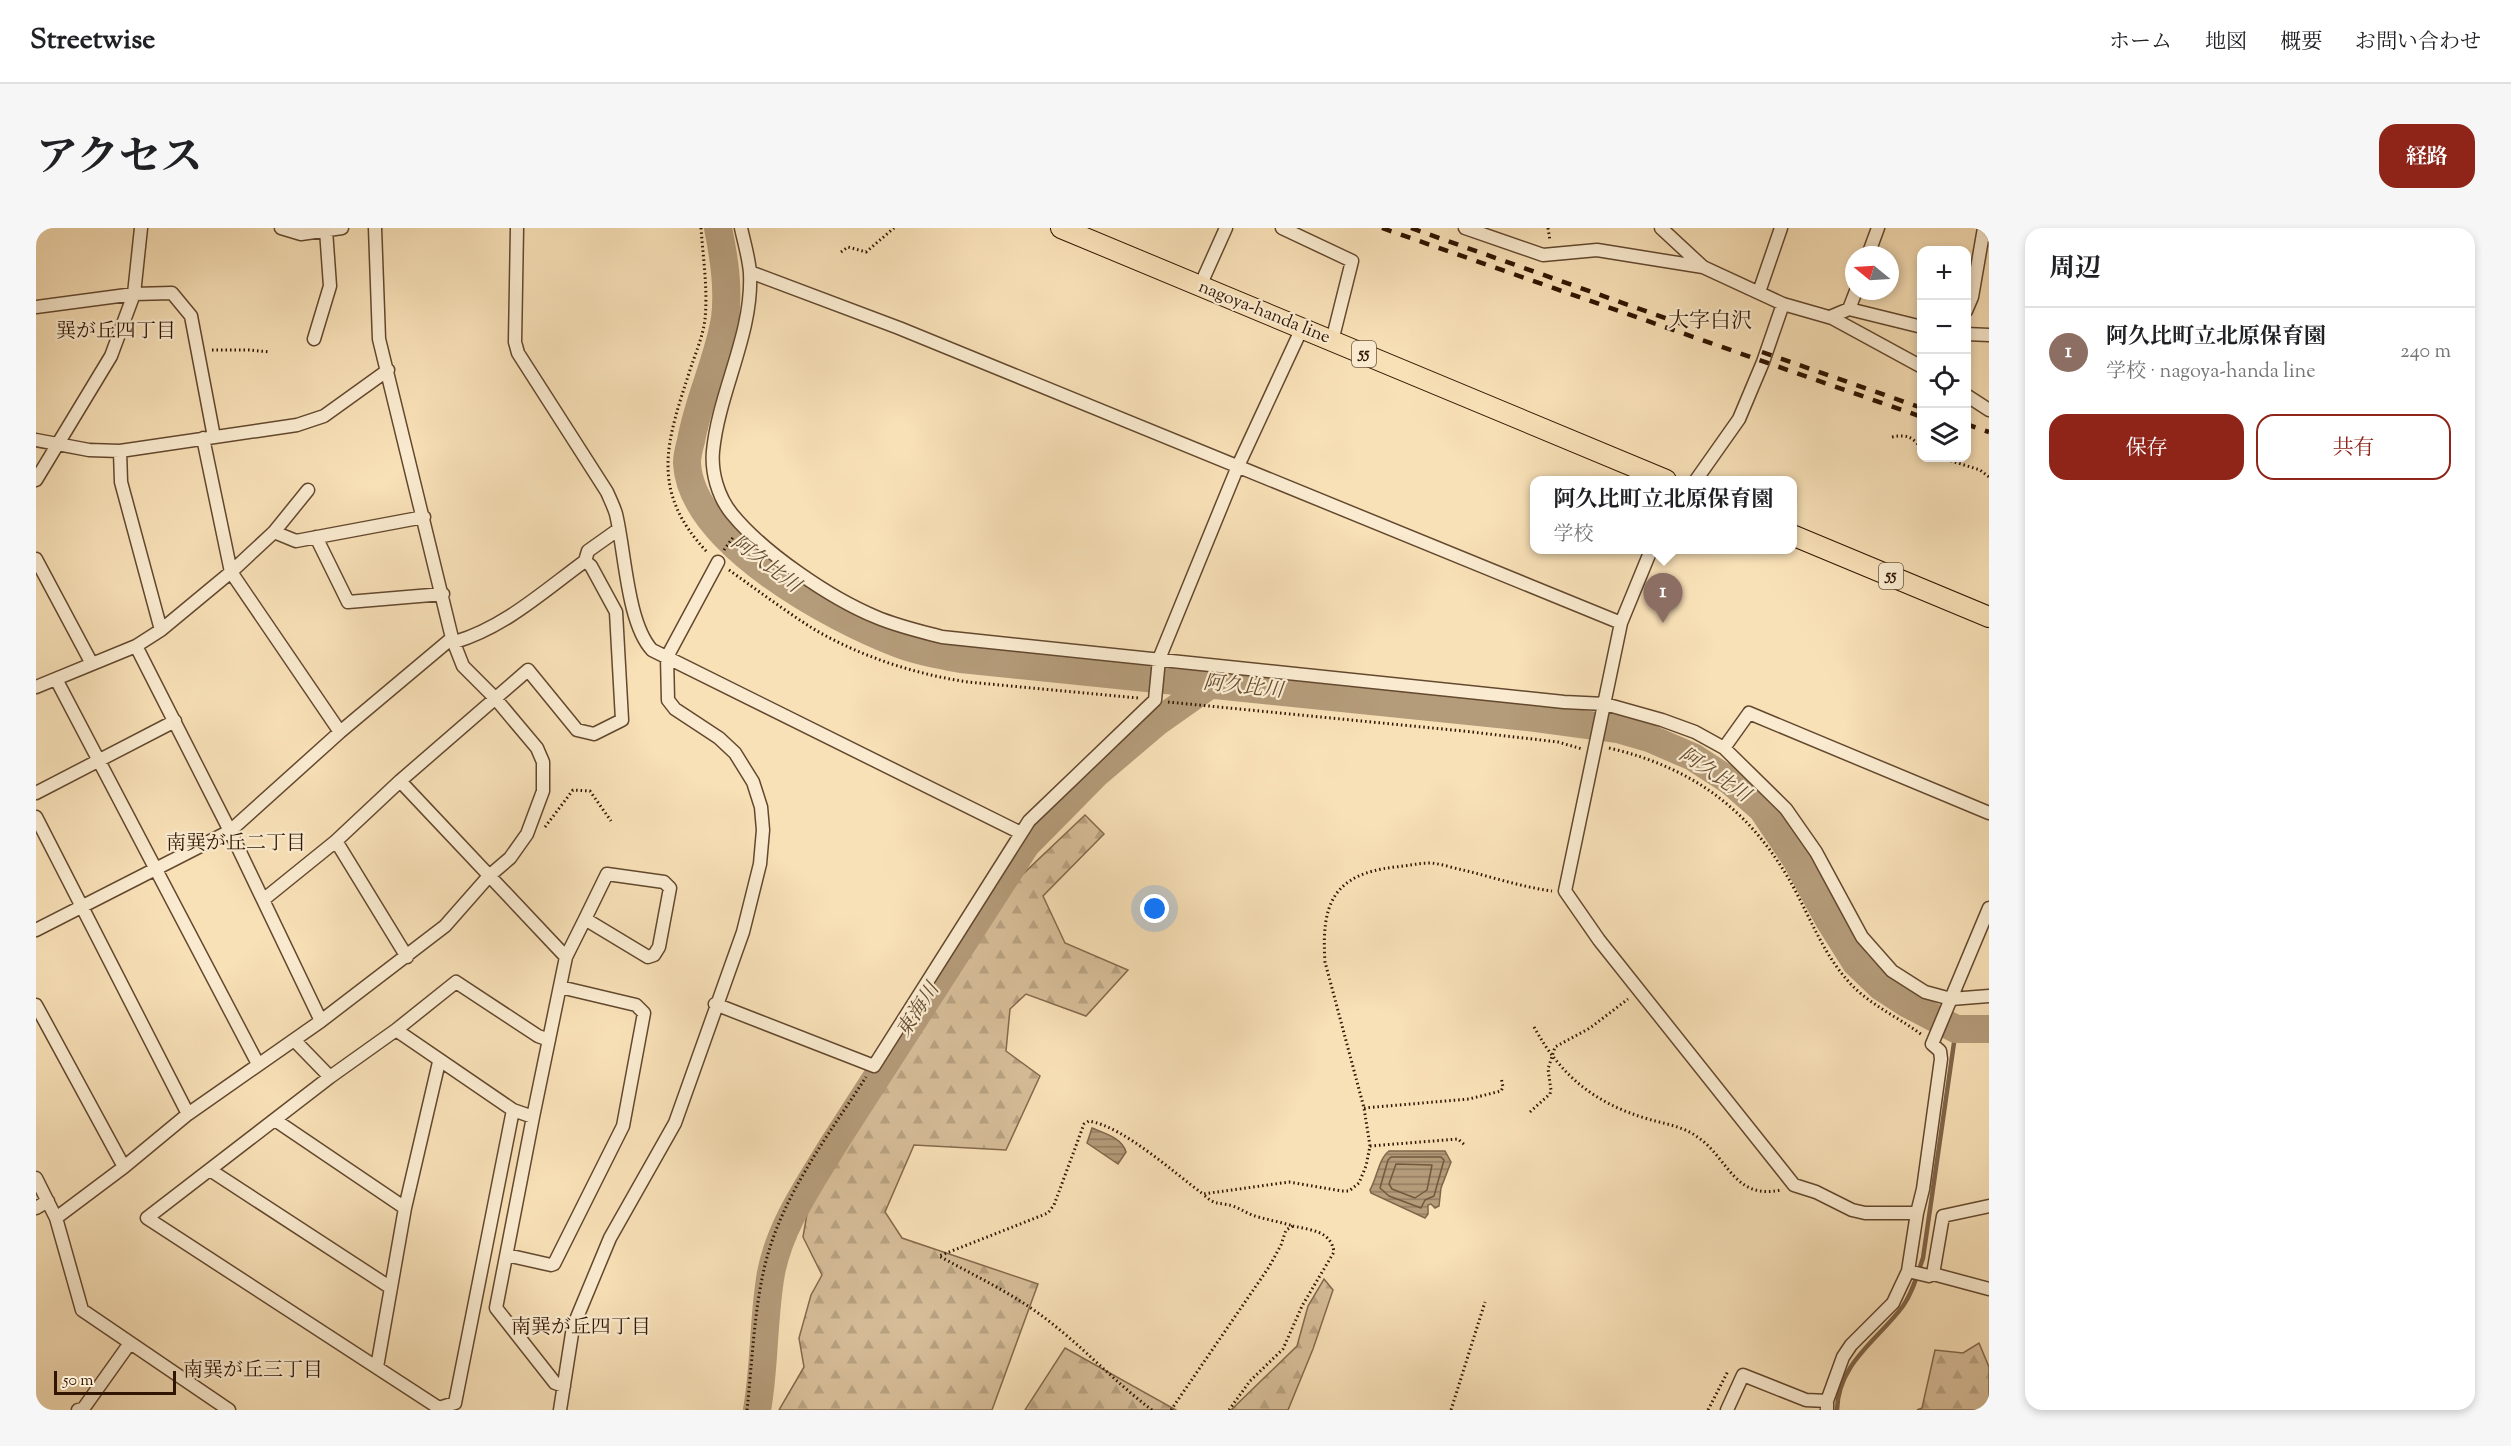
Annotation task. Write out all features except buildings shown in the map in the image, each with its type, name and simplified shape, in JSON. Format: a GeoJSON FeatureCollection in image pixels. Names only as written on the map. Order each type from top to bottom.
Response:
{"type":"FeatureCollection","features":[{"type":"Feature","properties":{"kind":"main road","name":"nagoya-handa line"},"geometry":{"type":"LineString","coordinates":[[1061,228],[1656,476]]}},
{"type":"Feature","properties":{"kind":"main road","name":"55"},"geometry":{"type":"LineString","coordinates":[[1797,537],[1989,617]]}},
{"type":"Feature","properties":{"kind":"street"},"geometry":{"type":"LineString","coordinates":[[36,480],[56,443],[111,356],[134,294],[141,228]]}},
{"type":"Feature","properties":{"kind":"street"},"geometry":{"type":"LineString","coordinates":[[281,228],[301,234],[342,228]]}},
{"type":"Feature","properties":{"kind":"street"},"geometry":{"type":"LineString","coordinates":[[56,1218],[124,1167],[188,1114],[321,1021],[445,926],[489,876],[510,858],[527,834],[543,791],[543,762],[537,748],[495,698],[463,666],[454,640],[379,339],[375,228]]}},
{"type":"Feature","properties":{"kind":"street"},"geometry":{"type":"LineString","coordinates":[[517,228],[515,342],[518,353],[607,492],[615,512],[638,626],[645,643],[652,650],[1021,833]]}},
{"type":"Feature","properties":{"kind":"street"},"geometry":{"type":"LineString","coordinates":[[741,228],[750,272],[748,298],[740,346],[716,428],[712,454],[715,479],[721,496],[732,514],[743,525],[786,563],[832,594],[876,617],[942,637],[1564,702],[1605,704],[1662,720],[1695,732],[1724,748],[1734,761],[1763,785],[1797,824],[1816,852],[1862,937],[1892,971],[1925,992],[1951,999],[1989,996]]}},
{"type":"Feature","properties":{"kind":"street"},"geometry":{"type":"LineString","coordinates":[[1200,286],[1226,228]]}},
{"type":"Feature","properties":{"kind":"street"},"geometry":{"type":"LineString","coordinates":[[1282,228],[1352,261],[1332,341]]}},
{"type":"Feature","properties":{"kind":"street"},"geometry":{"type":"LineString","coordinates":[[1465,228],[1543,255],[1597,250],[1660,262],[1703,267],[1783,304],[1830,317],[1917,364]]}},
{"type":"Feature","properties":{"kind":"street"},"geometry":{"type":"LineString","coordinates":[[1661,228],[1703,267]]}},
{"type":"Feature","properties":{"kind":"street"},"geometry":{"type":"LineString","coordinates":[[1759,292],[1781,228]]}},
{"type":"Feature","properties":{"kind":"street"},"geometry":{"type":"LineString","coordinates":[[1871,246],[1878,228]]}},
{"type":"Feature","properties":{"kind":"street"},"geometry":{"type":"LineString","coordinates":[[1971,300],[1984,228]]}},
{"type":"Feature","properties":{"kind":"street"},"geometry":{"type":"LineString","coordinates":[[314,339],[330,286],[326,230]]}},
{"type":"Feature","properties":{"kind":"street"},"geometry":{"type":"LineString","coordinates":[[750,272],[900,328],[1621,623]]}},
{"type":"Feature","properties":{"kind":"street"},"geometry":{"type":"LineString","coordinates":[[36,307],[134,294],[172,293],[190,316],[231,572],[340,732]]}},
{"type":"Feature","properties":{"kind":"street"},"geometry":{"type":"LineString","coordinates":[[1849,309],[1852,300]]}},
{"type":"Feature","properties":{"kind":"street"},"geometry":{"type":"LineString","coordinates":[[1699,476],[1738,419],[1763,362],[1783,304]]}},
{"type":"Feature","properties":{"kind":"street"},"geometry":{"type":"LineString","coordinates":[[1830,317],[1849,309],[1917,326]]}},
{"type":"Feature","properties":{"kind":"street"},"geometry":{"type":"LineString","coordinates":[[715,1004],[874,1066],[1029,821],[1155,700],[1159,659],[1238,466],[1302,328]]}},
{"type":"Feature","properties":{"kind":"street"},"geometry":{"type":"LineString","coordinates":[[1971,334],[1989,335]]}},
{"type":"Feature","properties":{"kind":"street"},"geometry":{"type":"LineString","coordinates":[[36,440],[89,450],[120,451],[297,425],[324,416],[388,370]]}},
{"type":"Feature","properties":{"kind":"street"},"geometry":{"type":"LineString","coordinates":[[1971,398],[1989,410]]}},
{"type":"Feature","properties":{"kind":"street"},"geometry":{"type":"LineString","coordinates":[[120,451],[121,482],[161,630]]}},
{"type":"Feature","properties":{"kind":"street"},"geometry":{"type":"LineString","coordinates":[[36,687],[136,646],[161,630],[231,572],[274,532],[308,490]]}},
{"type":"Feature","properties":{"kind":"street"},"geometry":{"type":"LineString","coordinates":[[274,532],[296,541],[424,517]]}},
{"type":"Feature","properties":{"kind":"street"},"geometry":{"type":"LineString","coordinates":[[36,930],[230,831],[340,732],[454,640],[479,635],[496,626],[585,561],[588,551],[619,529]]}},
{"type":"Feature","properties":{"kind":"street"},"geometry":{"type":"LineString","coordinates":[[316,537],[348,602],[443,594]]}},
{"type":"Feature","properties":{"kind":"street"},"geometry":{"type":"LineString","coordinates":[[1649,554],[1621,623],[1596,750],[1578,824],[1573,863],[1565,891],[1574,907],[1794,1185],[1816,1192],[1865,1214],[1917,1213]]}},
{"type":"Feature","properties":{"kind":"street"},"geometry":{"type":"LineString","coordinates":[[36,559],[92,664]]}},
{"type":"Feature","properties":{"kind":"street"},"geometry":{"type":"LineString","coordinates":[[263,900],[336,841],[528,670],[577,730],[594,734],[622,720],[616,612],[591,566],[585,561]]}},
{"type":"Feature","properties":{"kind":"street"},"geometry":{"type":"LineString","coordinates":[[560,1410],[573,1327],[610,1238],[675,1124],[715,1004],[743,932],[760,864],[763,830],[761,807],[753,782],[735,753],[719,738],[675,710],[668,700],[667,657],[717,561]]}},
{"type":"Feature","properties":{"kind":"street"},"geometry":{"type":"LineString","coordinates":[[136,646],[230,831],[321,1021]]}},
{"type":"Feature","properties":{"kind":"street"},"geometry":{"type":"LineString","coordinates":[[56,679],[258,1064]]}},
{"type":"Feature","properties":{"kind":"street"},"geometry":{"type":"LineString","coordinates":[[1724,748],[1749,713],[1989,813]]}},
{"type":"Feature","properties":{"kind":"street"},"geometry":{"type":"LineString","coordinates":[[36,793],[175,721]]}},
{"type":"Feature","properties":{"kind":"street"},"geometry":{"type":"LineString","coordinates":[[400,782],[566,957]]}},
{"type":"Feature","properties":{"kind":"street"},"geometry":{"type":"LineString","coordinates":[[36,817],[188,1114]]}},
{"type":"Feature","properties":{"kind":"street"},"geometry":{"type":"LineString","coordinates":[[336,841],[407,957]]}},
{"type":"Feature","properties":{"kind":"street"},"geometry":{"type":"LineString","coordinates":[[564,1386],[555,1383],[496,1308],[566,957],[607,874],[664,882],[670,888],[659,947],[654,955],[648,957],[585,919]]}},
{"type":"Feature","properties":{"kind":"street"},"geometry":{"type":"LineString","coordinates":[[1727,1410],[1743,1375],[1827,1406],[1843,1357],[1851,1345],[1893,1303],[1910,1271],[1941,1059],[1940,1051],[1932,1044],[1989,908]]}},
{"type":"Feature","properties":{"kind":"street"},"geometry":{"type":"LineString","coordinates":[[513,1110],[455,1403],[439,1408],[147,1218],[456,982],[538,1036],[549,1040]]}},
{"type":"Feature","properties":{"kind":"street"},"geometry":{"type":"LineString","coordinates":[[507,1255],[554,1264],[623,1126],[644,1012],[636,1005],[560,987]]}},
{"type":"Feature","properties":{"kind":"street"},"geometry":{"type":"LineString","coordinates":[[36,1005],[124,1167]]}},
{"type":"Feature","properties":{"kind":"street"},"geometry":{"type":"LineString","coordinates":[[396,1030],[439,1062],[513,1110],[533,1118]]}},
{"type":"Feature","properties":{"kind":"street"},"geometry":{"type":"LineString","coordinates":[[294,1040],[330,1077]]}},
{"type":"Feature","properties":{"kind":"street"},"geometry":{"type":"LineString","coordinates":[[376,1367],[405,1208],[439,1062]]}},
{"type":"Feature","properties":{"kind":"street"},"geometry":{"type":"LineString","coordinates":[[275,1120],[405,1208]]}},
{"type":"Feature","properties":{"kind":"street"},"geometry":{"type":"LineString","coordinates":[[210,1170],[391,1288]]}},
{"type":"Feature","properties":{"kind":"street"},"geometry":{"type":"LineString","coordinates":[[36,1178],[56,1218],[82,1310],[229,1410]]}},
{"type":"Feature","properties":{"kind":"street"},"geometry":{"type":"LineString","coordinates":[[36,1208],[48,1201]]}},
{"type":"Feature","properties":{"kind":"street"},"geometry":{"type":"LineString","coordinates":[[1931,1275],[1943,1216],[1989,1206]]}},
{"type":"Feature","properties":{"kind":"street"},"geometry":{"type":"LineString","coordinates":[[1910,1271],[1989,1289]]}},
{"type":"Feature","properties":{"kind":"street"},"geometry":{"type":"LineString","coordinates":[[78,1410],[83,1409],[130,1343]]}},
{"type":"Feature","properties":{"kind":"path"},"geometry":{"type":"LineString","coordinates":[[701,228],[705,318],[681,399],[666,462],[667,478],[676,507],[706,552],[814,629],[892,664],[968,682],[1192,705]]}},
{"type":"Feature","properties":{"kind":"path"},"geometry":{"type":"LineString","coordinates":[[841,252],[848,247],[866,252],[894,228]]}},
{"type":"Feature","properties":{"kind":"path"},"geometry":{"type":"LineString","coordinates":[[197,350],[270,352]]}},
{"type":"Feature","properties":{"kind":"path"},"geometry":{"type":"LineString","coordinates":[[1892,437],[1902,435],[1912,437],[1917,443]]}},
{"type":"Feature","properties":{"kind":"path"},"geometry":{"type":"LineString","coordinates":[[1955,462],[1980,470],[1989,477]]}},
{"type":"Feature","properties":{"kind":"path"},"geometry":{"type":"LineString","coordinates":[[717,561],[743,525]]}},
{"type":"Feature","properties":{"kind":"path"},"geometry":{"type":"LineString","coordinates":[[527,834],[534,839],[573,790],[590,790],[611,821]]}},
{"type":"Feature","properties":{"kind":"path"},"geometry":{"type":"LineString","coordinates":[[1203,1194],[1289,1182],[1349,1191],[1359,1183],[1366,1166],[1370,1146],[1364,1108],[1325,962],[1324,947],[1328,910],[1341,887],[1364,873],[1432,863],[1549,891],[1565,891]]}},
{"type":"Feature","properties":{"kind":"path"},"geometry":{"type":"LineString","coordinates":[[1530,1112],[1550,1094],[1548,1069],[1551,1055],[1556,1047],[1590,1028],[1639,989]]}},
{"type":"Feature","properties":{"kind":"path"},"geometry":{"type":"LineString","coordinates":[[1534,1027],[1551,1055],[1566,1073],[1598,1099],[1622,1110],[1679,1127],[1699,1138],[1745,1187],[1764,1192],[1782,1190],[1794,1185]]}},
{"type":"Feature","properties":{"kind":"path"},"geometry":{"type":"LineString","coordinates":[[747,1410],[765,1266],[775,1233],[800,1179],[874,1066]]}},
{"type":"Feature","properties":{"kind":"path"},"geometry":{"type":"LineString","coordinates":[[1364,1108],[1469,1099],[1501,1091],[1503,1087],[1501,1077]]}},
{"type":"Feature","properties":{"kind":"path"},"geometry":{"type":"LineString","coordinates":[[1152,1410],[1029,1306],[939,1256],[1048,1213],[1054,1205],[1084,1125],[1089,1121],[1099,1123],[1119,1133],[1211,1202],[1222,1206],[1231,1205],[1254,1216],[1326,1235],[1333,1245],[1335,1252],[1302,1306],[1283,1349],[1250,1381],[1229,1410]]}},
{"type":"Feature","properties":{"kind":"path"},"geometry":{"type":"LineString","coordinates":[[1370,1146],[1458,1139],[1466,1146]]}},
{"type":"Feature","properties":{"kind":"path"},"geometry":{"type":"LineString","coordinates":[[1171,1410],[1269,1267],[1286,1230],[1293,1226]]}},
{"type":"Feature","properties":{"kind":"path"},"geometry":{"type":"LineString","coordinates":[[1451,1410],[1485,1302]]}},
{"type":"Feature","properties":{"kind":"green space"},"geometry":{"type":"Polygon","coordinates":[[[1085,815],[1104,834],[1043,896],[1065,943],[1128,970],[1086,1016],[1026,994],[1010,1009],[1006,1051],[1040,1076],[1006,1150],[914,1145],[885,1212],[902,1238],[1038,1284],[992,1410],[779,1410],[804,1367],[799,1338],[811,1295],[822,1275],[803,1237],[810,1196],[1003,893],[1085,815]]]}},
{"type":"Feature","properties":{"kind":"green space"},"geometry":{"type":"Polygon","coordinates":[[[1324,1279],[1333,1290],[1313,1349],[1288,1410],[1231,1410],[1297,1346],[1308,1306],[1324,1279]]]}},
{"type":"Feature","properties":{"kind":"green space"},"geometry":{"type":"Polygon","coordinates":[[[1979,1343],[1989,1367],[1989,1410],[1917,1410],[1922,1408],[1935,1350],[1963,1353],[1979,1343]]]}},
{"type":"Feature","properties":{"kind":"green space"},"geometry":{"type":"Polygon","coordinates":[[[1065,1348],[1176,1410],[1025,1410],[1065,1348]]]}},
{"type":"Feature","properties":{"kind":"water"},"geometry":{"type":"Polygon","coordinates":[[[1092,1128],[1112,1137],[1124,1147],[1126,1152],[1118,1164],[1087,1143],[1092,1128]]]}},
{"type":"Feature","properties":{"kind":"water"},"geometry":{"type":"Polygon","coordinates":[[[1389,1151],[1445,1151],[1451,1162],[1441,1188],[1439,1206],[1435,1208],[1431,1204],[1428,1205],[1428,1214],[1425,1218],[1371,1193],[1370,1190],[1380,1163],[1389,1151]]]}},
{"type":"Feature","properties":{"kind":"waterway","name":"阿久比川"},"geometry":{"type":"LineString","coordinates":[[718,228],[725,273],[725,318],[698,410],[687,463],[695,493],[713,522],[738,549],[804,597],[899,644],[961,659],[1536,718],[1618,729],[1649,738],[1693,757],[1730,781],[1762,809],[1797,861],[1829,920],[1856,963],[1880,986],[1906,1003],[1956,1029],[1989,1029]]}},
{"type":"Feature","properties":{"kind":"waterway","name":"東海川"},"geometry":{"type":"LineString","coordinates":[[757,1410],[768,1290],[775,1256],[796,1206],[833,1145],[1026,845],[1097,773],[1157,722],[1208,686]]}},
{"type":"Feature","properties":{"kind":"waterway"},"geometry":{"type":"LineString","coordinates":[[1837,1410],[1844,1379],[1861,1353],[1903,1306],[1923,1258],[1956,1029]]}},
{"type":"Feature","properties":{"kind":"railway"},"geometry":{"type":"LineString","coordinates":[[1382,228],[1917,415]]}},
{"type":"Feature","properties":{"kind":"railway"},"geometry":{"type":"LineString","coordinates":[[1411,228],[1685,325]]}},
{"type":"Feature","properties":{"kind":"railway"},"geometry":{"type":"LineString","coordinates":[[1762,352],[1917,406]]}},
{"type":"Feature","properties":{"kind":"railway"},"geometry":{"type":"LineString","coordinates":[[1971,426],[1989,432]]}},
{"type":"Feature","properties":{"kind":"place","name":"阿久比町立北原保育園"},"geometry":{"type":"Point","coordinates":[1663,623]}},
{"type":"Feature","properties":{"kind":"district","name":"大字白沢"},"geometry":{"type":"Point","coordinates":[1710,322]}},
{"type":"Feature","properties":{"kind":"district","name":"巽が丘四丁目"},"geometry":{"type":"Point","coordinates":[116,332]}},
{"type":"Feature","properties":{"kind":"district","name":"南巽が丘二丁目"},"geometry":{"type":"Point","coordinates":[236,844]}},
{"type":"Feature","properties":{"kind":"district","name":"南巽が丘四丁目"},"geometry":{"type":"Point","coordinates":[581,1328]}},
{"type":"Feature","properties":{"kind":"district","name":"南巽が丘三丁目"},"geometry":{"type":"Point","coordinates":[253,1371]}}]}
